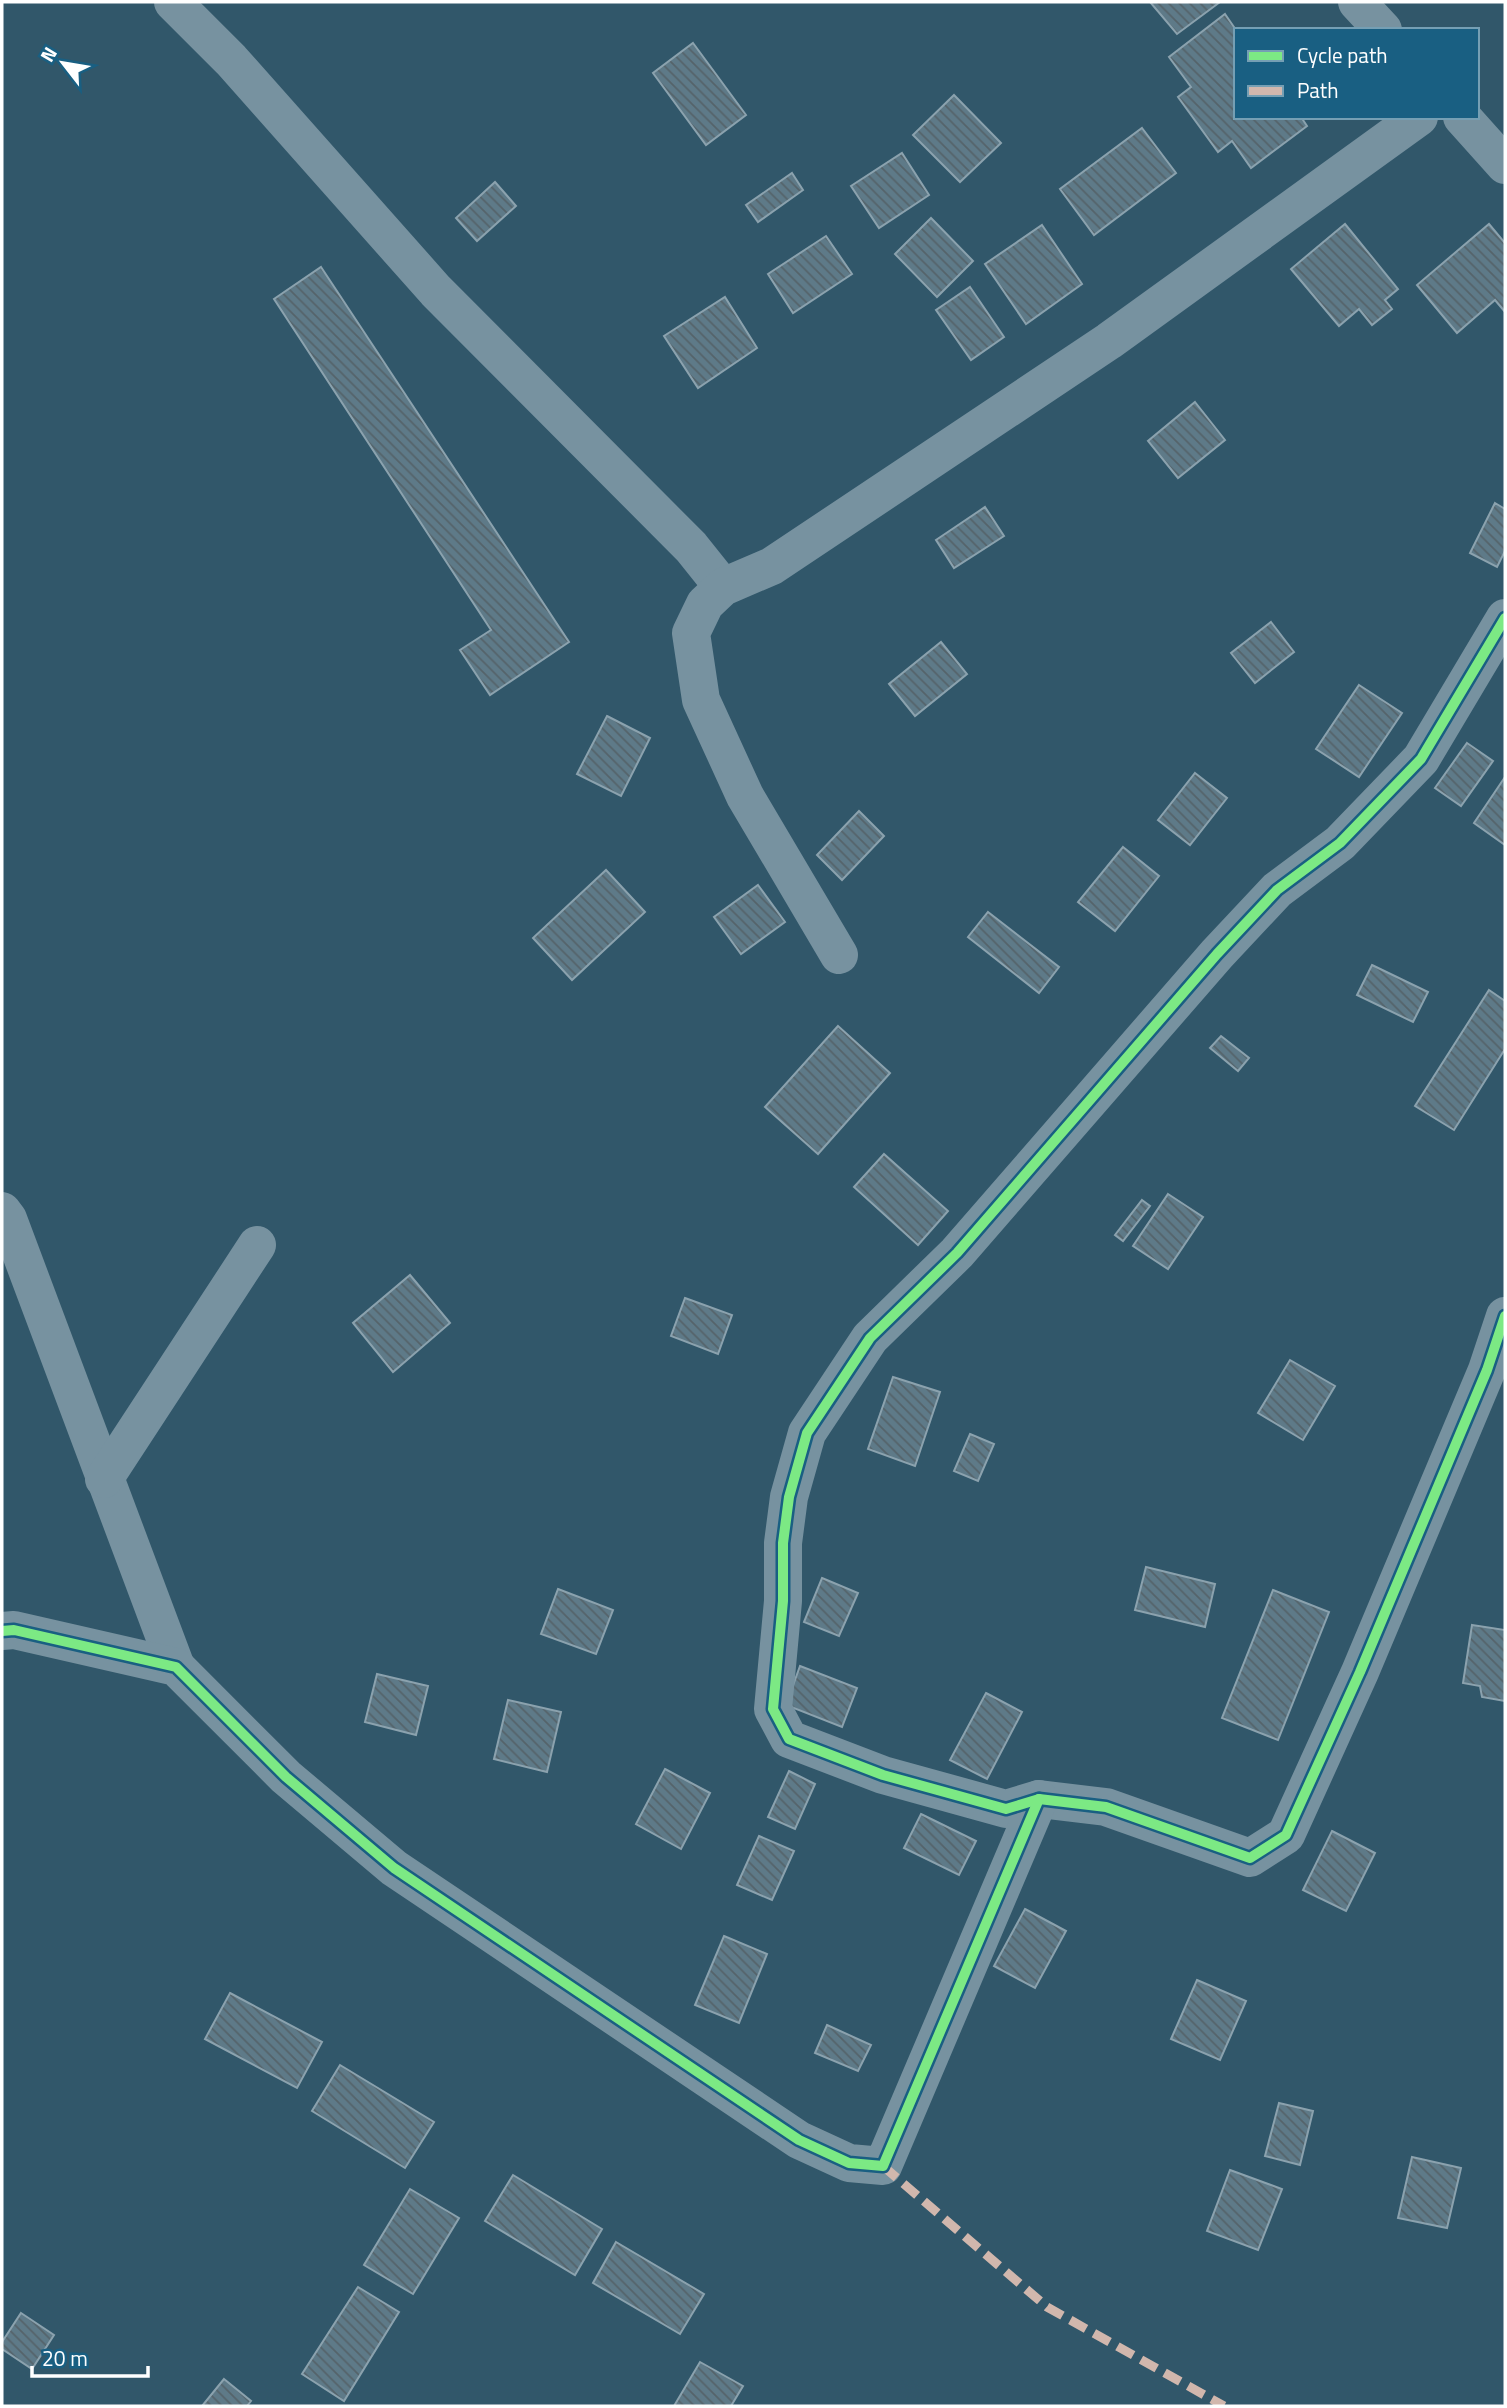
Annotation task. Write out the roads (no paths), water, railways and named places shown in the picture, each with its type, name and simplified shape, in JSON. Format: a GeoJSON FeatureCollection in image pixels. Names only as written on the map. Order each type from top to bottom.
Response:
{"type":"FeatureCollection","features":[{"type":"Feature","properties":{"kind":"street"},"geometry":{"type":"LineString","coordinates":[[173,2],[231,60],[436,291],[691,547],[723,587]]}},
{"type":"Feature","properties":{"kind":"street"},"geometry":{"type":"LineString","coordinates":[[1357,2],[1381,28]]}},
{"type":"Feature","properties":{"kind":"street"},"geometry":{"type":"LineString","coordinates":[[839,956],[745,796],[701,700],[691,634],[705,604],[723,587],[772,566],[1110,341],[1416,119]]}},
{"type":"Feature","properties":{"kind":"street"},"geometry":{"type":"LineString","coordinates":[[1464,119],[1505,165]]}},
{"type":"Feature","properties":{"kind":"street"},"geometry":{"type":"LineString","coordinates":[[1505,618],[1421,759],[1340,843],[1277,890],[1217,954],[957,1253],[870,1338],[807,1433],[789,1497],[783,1543],[783,1601],[773,1709],[789,1739],[883,1775],[1006,1809],[1039,1799],[1106,1807],[1250,1858],[1286,1835],[1360,1672],[1487,1370],[1505,1317]]}},
{"type":"Feature","properties":{"kind":"street"},"geometry":{"type":"LineString","coordinates":[[2,1211],[8,1219],[176,1667],[286,1777],[394,1868],[799,2140],[849,2164],[883,2166],[1039,1799]]}},
{"type":"Feature","properties":{"kind":"street"},"geometry":{"type":"LineString","coordinates":[[104,1479],[257,1245]]}},
{"type":"Feature","properties":{"kind":"street"},"geometry":{"type":"LineString","coordinates":[[6,1625],[176,1667]]}}]}
